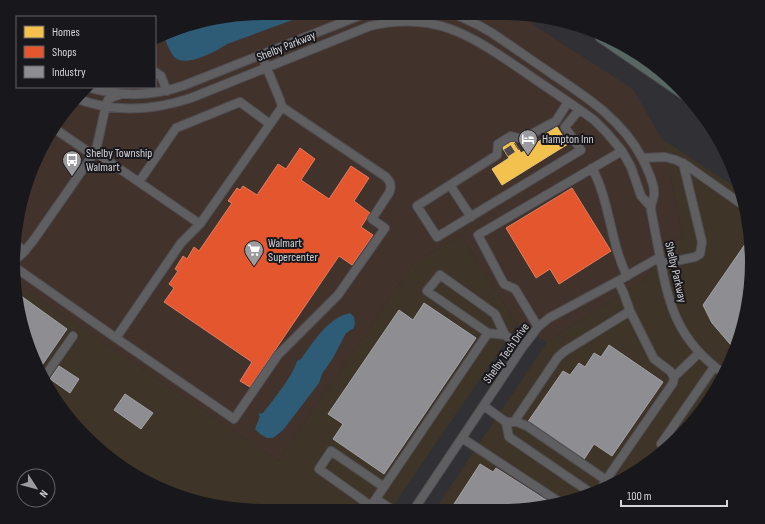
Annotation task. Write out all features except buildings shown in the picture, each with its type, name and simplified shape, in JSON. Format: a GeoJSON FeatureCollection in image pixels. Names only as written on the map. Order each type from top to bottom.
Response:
{"type":"FeatureCollection","features":[{"type":"Feature","properties":{"kind":"street","name":"Shelby Parkway"},"geometry":{"type":"LineString","coordinates":[[94,88],[120,94],[150,94],[167,91],[348,20]]}},
{"type":"Feature","properties":{"kind":"street","name":"Shelby Parkway"},"geometry":{"type":"LineString","coordinates":[[467,20],[492,33],[601,108],[618,124],[631,140],[642,158],[654,192],[651,207],[667,295],[675,316],[686,336],[699,353],[719,371]]}},
{"type":"Feature","properties":{"kind":"street","name":"Shelby Parkway"},"geometry":{"type":"LineString","coordinates":[[82,100],[106,107],[139,109],[161,107],[179,102],[370,26],[398,21],[425,22],[449,27],[474,39],[568,102],[601,127],[622,151],[631,167],[641,196],[651,207]]}},
{"type":"Feature","properties":{"kind":"street"},"geometry":{"type":"LineString","coordinates":[[21,271],[234,419],[278,355],[338,295],[385,228],[372,219],[390,193],[391,188],[391,184],[386,177],[282,107],[260,54]]}},
{"type":"Feature","properties":{"kind":"street"},"geometry":{"type":"LineString","coordinates":[[224,84],[230,76],[228,67]]}},
{"type":"Feature","properties":{"kind":"street"},"geometry":{"type":"LineString","coordinates":[[156,73],[161,76],[167,91]]}},
{"type":"Feature","properties":{"kind":"street"},"geometry":{"type":"LineString","coordinates":[[20,255],[25,251],[94,153],[99,143],[107,102],[120,94]]}},
{"type":"Feature","properties":{"kind":"street"},"geometry":{"type":"LineString","coordinates":[[139,182],[176,128],[240,102],[270,124]]}},
{"type":"Feature","properties":{"kind":"street"},"geometry":{"type":"LineString","coordinates":[[517,146],[522,139],[556,121],[568,102]]}},
{"type":"Feature","properties":{"kind":"street"},"geometry":{"type":"LineString","coordinates":[[116,338],[181,243],[200,224],[282,107]]}},
{"type":"Feature","properties":{"kind":"street"},"geometry":{"type":"LineString","coordinates":[[566,127],[579,110]]}},
{"type":"Feature","properties":{"kind":"street"},"geometry":{"type":"LineString","coordinates":[[506,153],[497,155],[417,206],[437,237],[581,150],[566,127],[556,121]]}},
{"type":"Feature","properties":{"kind":"street"},"geometry":{"type":"LineString","coordinates":[[601,127],[611,129],[618,124]]}},
{"type":"Feature","properties":{"kind":"street"},"geometry":{"type":"LineString","coordinates":[[59,131],[139,182],[200,224]]}},
{"type":"Feature","properties":{"kind":"street"},"geometry":{"type":"LineString","coordinates":[[497,155],[498,144],[511,136],[522,139]]}},
{"type":"Feature","properties":{"kind":"street"},"geometry":{"type":"LineString","coordinates":[[538,327],[515,290],[504,284],[478,235],[622,151]]}},
{"type":"Feature","properties":{"kind":"street"},"geometry":{"type":"LineString","coordinates":[[642,158],[664,157],[683,163],[737,201]]}},
{"type":"Feature","properties":{"kind":"street","name":"Shelby Tech Drive"},"geometry":{"type":"LineString","coordinates":[[418,504],[522,348],[538,327],[549,318],[660,260],[695,257],[700,254],[702,242],[683,163]]}},
{"type":"Feature","properties":{"kind":"street"},"geometry":{"type":"LineString","coordinates":[[592,168],[600,181],[618,256],[627,276]]}},
{"type":"Feature","properties":{"kind":"street"},"geometry":{"type":"LineString","coordinates":[[450,185],[471,217]]}},
{"type":"Feature","properties":{"kind":"street"},"geometry":{"type":"LineString","coordinates":[[21,248],[25,251]]}},
{"type":"Feature","properties":{"kind":"street"},"geometry":{"type":"LineString","coordinates":[[505,335],[488,333],[427,291],[440,275],[495,314],[505,335],[522,348]]}},
{"type":"Feature","properties":{"kind":"street"},"geometry":{"type":"LineString","coordinates":[[618,282],[630,311],[654,359],[670,370],[674,377]]}},
{"type":"Feature","properties":{"kind":"street"},"geometry":{"type":"LineString","coordinates":[[586,489],[508,437],[510,422],[558,357],[565,351],[630,311]]}},
{"type":"Feature","properties":{"kind":"street"},"geometry":{"type":"LineString","coordinates":[[372,504],[488,333]]}},
{"type":"Feature","properties":{"kind":"street"},"geometry":{"type":"LineString","coordinates":[[47,373],[73,336]]}},
{"type":"Feature","properties":{"kind":"street"},"geometry":{"type":"LineString","coordinates":[[484,406],[510,422],[517,422],[527,426],[606,480],[673,383],[674,377],[699,353]]}},
{"type":"Feature","properties":{"kind":"street"},"geometry":{"type":"LineString","coordinates":[[662,445],[661,444],[714,367]]}},
{"type":"Feature","properties":{"kind":"street"},"geometry":{"type":"LineString","coordinates":[[462,438],[555,498]]}},
{"type":"Feature","properties":{"kind":"street"},"geometry":{"type":"LineString","coordinates":[[368,504],[319,469],[331,451],[384,487]]}},
{"type":"Feature","properties":{"kind":"street"},"geometry":{"type":"LineString","coordinates":[[376,499],[384,504]]}},
{"type":"Feature","properties":{"kind":"shaded area"},"geometry":{"type":"Polygon","coordinates":[[[262,20],[503,20],[528,22],[633,89],[662,139],[683,233],[643,280],[547,342],[517,325],[461,235],[414,263],[278,461],[22,287],[20,262],[22,230],[28,199],[38,169],[52,141],[80,102],[94,88],[156,88],[156,44],[169,38],[199,28],[230,22],[262,20]]]}},
{"type":"Feature","properties":{"kind":"shaded area"},"geometry":{"type":"Polygon","coordinates":[[[662,139],[732,185],[737,199],[743,230],[745,262],[743,294],[737,325],[727,355],[713,383],[685,422],[663,444],[624,472],[596,486],[566,496],[535,502],[503,504],[439,504],[547,342],[643,280],[683,233],[662,139]]]}},
{"type":"Feature","properties":{"kind":"shaded area"},"geometry":{"type":"Polygon","coordinates":[[[461,235],[517,325],[394,504],[262,504],[230,502],[199,496],[169,486],[141,472],[102,444],[80,422],[52,383],[38,355],[28,325],[22,294],[22,287],[278,461],[414,263],[461,235]]]}},
{"type":"Feature","properties":{"kind":"water"},"geometry":{"type":"Polygon","coordinates":[[[293,20],[227,44],[203,57],[188,61],[177,59],[171,52],[165,40],[199,28],[230,22],[293,20]]]}},
{"type":"Feature","properties":{"kind":"water"},"geometry":{"type":"Polygon","coordinates":[[[350,313],[354,317],[354,328],[346,333],[333,358],[322,374],[319,383],[283,430],[273,438],[267,438],[260,434],[255,429],[260,416],[258,414],[263,413],[277,395],[287,381],[297,361],[301,359],[316,338],[328,325],[334,320],[350,313]]]}},
{"type":"Feature","properties":{"kind":"tunnel"},"geometry":{"type":"LineString","coordinates":[[506,153],[517,146]]}},
{"type":"Feature","properties":{"kind":"place","name":"Hampton Inn"},"geometry":{"type":"Point","coordinates":[528,156]}},
{"type":"Feature","properties":{"kind":"place","name":"Shelby Township Walmart"},"geometry":{"type":"Point","coordinates":[72,177]}},
{"type":"Feature","properties":{"kind":"place","name":"Walmart Supercenter"},"geometry":{"type":"Point","coordinates":[254,267]}}]}
